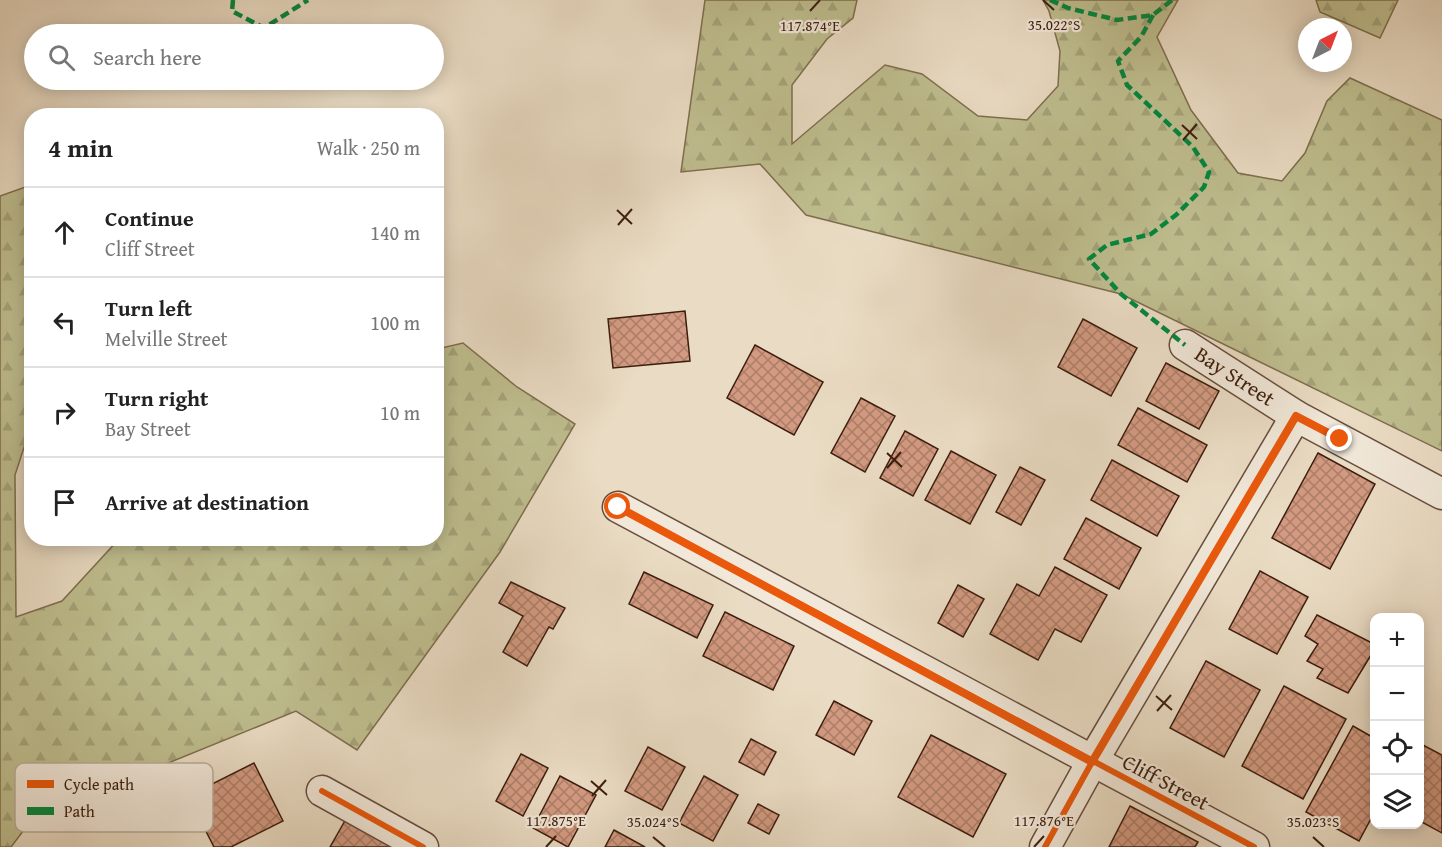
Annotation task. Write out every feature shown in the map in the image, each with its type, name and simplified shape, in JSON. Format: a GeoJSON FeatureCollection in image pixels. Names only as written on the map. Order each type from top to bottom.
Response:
{"type":"FeatureCollection","features":[{"type":"Feature","properties":{"kind":"street","name":"Bay Street"},"geometry":{"type":"LineString","coordinates":[[1185,345],[1296,416],[1442,494]]}},
{"type":"Feature","properties":{"kind":"street"},"geometry":{"type":"LineString","coordinates":[[1045,847],[1092,762],[1296,416]]}},
{"type":"Feature","properties":{"kind":"street","name":"Cliff Street"},"geometry":{"type":"LineString","coordinates":[[618,507],[1254,847]]}},
{"type":"Feature","properties":{"kind":"street"},"geometry":{"type":"LineString","coordinates":[[322,791],[423,847]]}},
{"type":"Feature","properties":{"kind":"green space"},"geometry":{"type":"Polygon","coordinates":[[[705,0],[857,0],[853,18],[827,39],[792,85],[792,144],[885,65],[922,74],[978,116],[1027,120],[1058,86],[1060,51],[1049,11],[1043,0],[1178,0],[1157,37],[1191,110],[1238,173],[1282,181],[1305,153],[1327,101],[1350,78],[1442,120],[1442,451],[1121,294],[806,215],[760,164],[681,172],[705,0]]]}},
{"type":"Feature","properties":{"kind":"green space"},"geometry":{"type":"Polygon","coordinates":[[[1316,0],[1398,0],[1380,38],[1352,26],[1352,18],[1334,18],[1320,12],[1316,0]]]}},
{"type":"Feature","properties":{"kind":"green space"},"geometry":{"type":"Polygon","coordinates":[[[24,187],[24,447],[15,475],[16,617],[62,601],[113,546],[444,546],[444,347],[463,343],[517,387],[575,424],[500,552],[357,750],[296,711],[168,763],[15,763],[15,832],[22,832],[11,847],[0,847],[0,196],[24,187]]]}},
{"type":"Feature","properties":{"kind":"building"},"geometry":{"type":"Polygon","coordinates":[[[685,311],[690,361],[613,368],[608,319],[685,311]]]}},
{"type":"Feature","properties":{"kind":"building"},"geometry":{"type":"Polygon","coordinates":[[[1083,319],[1137,348],[1111,396],[1058,367],[1083,319]]]}},
{"type":"Feature","properties":{"kind":"building"},"geometry":{"type":"Polygon","coordinates":[[[755,345],[823,382],[794,435],[727,398],[755,345]]]}},
{"type":"Feature","properties":{"kind":"building"},"geometry":{"type":"Polygon","coordinates":[[[1166,363],[1219,391],[1199,429],[1146,401],[1166,363]]]}},
{"type":"Feature","properties":{"kind":"building"},"geometry":{"type":"Polygon","coordinates":[[[861,398],[895,416],[865,472],[831,453],[861,398]]]}},
{"type":"Feature","properties":{"kind":"building"},"geometry":{"type":"Polygon","coordinates":[[[1138,408],[1207,445],[1187,482],[1118,445],[1138,408]]]}},
{"type":"Feature","properties":{"kind":"building"},"geometry":{"type":"Polygon","coordinates":[[[905,431],[938,449],[913,496],[880,478],[905,431]]]}},
{"type":"Feature","properties":{"kind":"building"},"geometry":{"type":"Polygon","coordinates":[[[951,451],[996,475],[970,524],[925,500],[951,451]]]}},
{"type":"Feature","properties":{"kind":"building"},"geometry":{"type":"Polygon","coordinates":[[[1318,453],[1375,484],[1330,569],[1272,538],[1318,453]]]}},
{"type":"Feature","properties":{"kind":"building"},"geometry":{"type":"Polygon","coordinates":[[[1112,460],[1179,496],[1157,536],[1091,500],[1112,460]]]}},
{"type":"Feature","properties":{"kind":"building"},"geometry":{"type":"Polygon","coordinates":[[[1020,467],[1045,480],[1021,525],[996,512],[1020,467]]]}},
{"type":"Feature","properties":{"kind":"building"},"geometry":{"type":"Polygon","coordinates":[[[1086,518],[1141,548],[1119,589],[1064,559],[1086,518]]]}},
{"type":"Feature","properties":{"kind":"building"},"geometry":{"type":"Polygon","coordinates":[[[1055,567],[1107,595],[1081,642],[1055,629],[1038,660],[990,634],[1017,584],[1039,596],[1055,567]]]}},
{"type":"Feature","properties":{"kind":"building"},"geometry":{"type":"Polygon","coordinates":[[[1260,571],[1308,597],[1277,654],[1229,629],[1260,571]]]}},
{"type":"Feature","properties":{"kind":"building"},"geometry":{"type":"Polygon","coordinates":[[[644,572],[713,605],[697,638],[629,604],[644,572]]]}},
{"type":"Feature","properties":{"kind":"building"},"geometry":{"type":"Polygon","coordinates":[[[511,582],[565,608],[553,629],[549,627],[527,666],[503,652],[523,616],[499,603],[511,582]]]}},
{"type":"Feature","properties":{"kind":"building"},"geometry":{"type":"Polygon","coordinates":[[[958,585],[984,599],[963,637],[938,623],[958,585]]]}},
{"type":"Feature","properties":{"kind":"building"},"geometry":{"type":"Polygon","coordinates":[[[725,612],[794,646],[773,690],[703,656],[725,612]]]}},
{"type":"Feature","properties":{"kind":"building"},"geometry":{"type":"Polygon","coordinates":[[[1317,615],[1370,642],[1370,657],[1348,693],[1317,678],[1323,669],[1307,661],[1318,644],[1305,636],[1317,615]]]}},
{"type":"Feature","properties":{"kind":"building"},"geometry":{"type":"Polygon","coordinates":[[[1206,661],[1260,690],[1224,757],[1170,728],[1206,661]]]}},
{"type":"Feature","properties":{"kind":"building"},"geometry":{"type":"Polygon","coordinates":[[[1284,686],[1346,719],[1303,799],[1242,766],[1284,686]]]}},
{"type":"Feature","properties":{"kind":"building"},"geometry":{"type":"Polygon","coordinates":[[[834,701],[872,721],[854,755],[816,735],[834,701]]]}},
{"type":"Feature","properties":{"kind":"building"},"geometry":{"type":"Polygon","coordinates":[[[1353,726],[1370,736],[1370,820],[1359,841],[1306,812],[1353,726]]]}},
{"type":"Feature","properties":{"kind":"building"},"geometry":{"type":"Polygon","coordinates":[[[931,735],[1006,774],[973,837],[898,797],[931,735]]]}},
{"type":"Feature","properties":{"kind":"building"},"geometry":{"type":"Polygon","coordinates":[[[751,739],[776,752],[764,775],[739,762],[751,739]]]}},
{"type":"Feature","properties":{"kind":"building"},"geometry":{"type":"Polygon","coordinates":[[[1424,746],[1442,755],[1442,833],[1424,823],[1424,746]]]}},
{"type":"Feature","properties":{"kind":"building"},"geometry":{"type":"Polygon","coordinates":[[[648,747],[685,767],[662,810],[625,791],[648,747]]]}},
{"type":"Feature","properties":{"kind":"building"},"geometry":{"type":"Polygon","coordinates":[[[521,754],[548,768],[523,816],[496,801],[521,754]]]}},
{"type":"Feature","properties":{"kind":"building"},"geometry":{"type":"Polygon","coordinates":[[[254,763],[283,821],[231,847],[214,847],[206,832],[213,832],[213,784],[254,763]]]}},
{"type":"Feature","properties":{"kind":"building"},"geometry":{"type":"Polygon","coordinates":[[[560,776],[596,795],[568,847],[533,828],[560,776]]]}},
{"type":"Feature","properties":{"kind":"building"},"geometry":{"type":"Polygon","coordinates":[[[704,776],[738,795],[713,841],[679,823],[704,776]]]}},
{"type":"Feature","properties":{"kind":"building"},"geometry":{"type":"Polygon","coordinates":[[[758,804],[779,815],[769,834],[748,823],[758,804]]]}},
{"type":"Feature","properties":{"kind":"building"},"geometry":{"type":"Polygon","coordinates":[[[1130,806],[1198,842],[1195,847],[1109,847],[1130,806]]]}},
{"type":"Feature","properties":{"kind":"building"},"geometry":{"type":"Polygon","coordinates":[[[346,819],[391,847],[330,847],[346,819]]]}},
{"type":"Feature","properties":{"kind":"building"},"geometry":{"type":"Polygon","coordinates":[[[614,830],[645,847],[605,847],[614,830]]]}},
{"type":"Feature","properties":{"kind":"marked path"},"geometry":{"type":"LineString","coordinates":[[233,0],[232,11],[256,24]]}},
{"type":"Feature","properties":{"kind":"marked path"},"geometry":{"type":"LineString","coordinates":[[270,24],[308,0]]}},
{"type":"Feature","properties":{"kind":"marked path"},"geometry":{"type":"LineString","coordinates":[[1050,0],[1068,8],[1117,20],[1153,15],[1172,0]]}},
{"type":"Feature","properties":{"kind":"marked path"},"geometry":{"type":"LineString","coordinates":[[1153,15],[1141,37],[1118,61],[1127,85],[1193,147],[1209,172],[1204,187],[1176,215],[1151,234],[1107,245],[1089,259],[1121,294],[1185,345]]}},
{"type":"Feature","properties":{"kind":"cycle path"},"geometry":{"type":"LineString","coordinates":[[1045,847],[1092,762],[1296,416]]}},
{"type":"Feature","properties":{"kind":"cycle path"},"geometry":{"type":"LineString","coordinates":[[618,507],[1254,847]]}},
{"type":"Feature","properties":{"kind":"cycle path"},"geometry":{"type":"LineString","coordinates":[[322,791],[423,847]]}},
{"type":"Feature","properties":{"kind":"route"},"geometry":{"type":"LineString","coordinates":[[618,507],[1092,762],[1296,416],[1340,439]]}}]}
